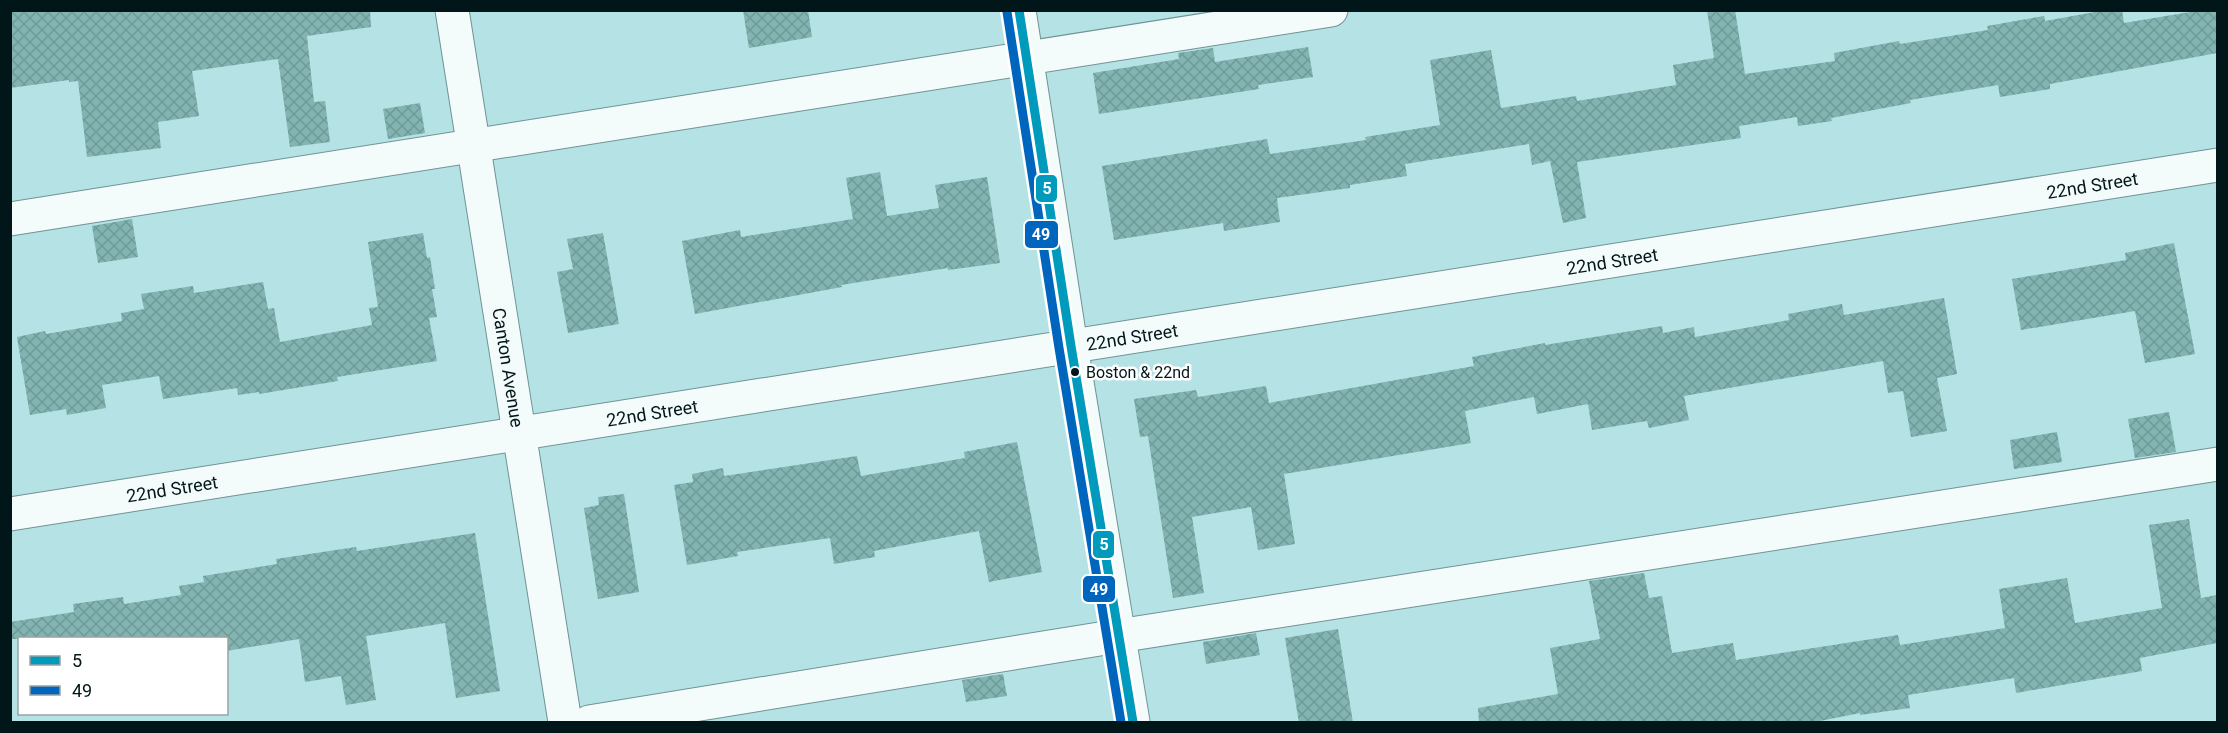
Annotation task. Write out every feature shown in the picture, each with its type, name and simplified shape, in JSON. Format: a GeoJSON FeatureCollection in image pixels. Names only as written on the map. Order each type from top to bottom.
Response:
{"type":"FeatureCollection","features":[{"type":"Feature","properties":{"kind":"street","name":"Canton Avenue"},"geometry":{"type":"LineString","coordinates":[[452,10],[565,723]]}},
{"type":"Feature","properties":{"kind":"street"},"geometry":{"type":"LineString","coordinates":[[1019,10],[1133,723]]}},
{"type":"Feature","properties":{"kind":"street"},"geometry":{"type":"LineString","coordinates":[[10,219],[1330,10]]}},
{"type":"Feature","properties":{"kind":"street","name":"22nd Street"},"geometry":{"type":"LineString","coordinates":[[10,514],[2217,165]]}},
{"type":"Feature","properties":{"kind":"street"},"geometry":{"type":"LineString","coordinates":[[589,723],[1118,636],[2217,464]]}},
{"type":"Feature","properties":{"kind":"building"},"geometry":{"type":"Polygon","coordinates":[[[10,10],[370,10],[371,27],[307,36],[314,102],[325,101],[330,142],[290,147],[278,59],[192,71],[199,116],[158,122],[161,148],[87,157],[78,81],[69,82],[69,80],[10,88],[10,10]]]}},
{"type":"Feature","properties":{"kind":"building"},"geometry":{"type":"Polygon","coordinates":[[[743,10],[808,10],[812,37],[749,48],[743,10]]]}},
{"type":"Feature","properties":{"kind":"building"},"geometry":{"type":"Polygon","coordinates":[[[1707,10],[1735,10],[1745,74],[1835,61],[1834,53],[1899,41],[1900,44],[1988,30],[1987,26],[2044,16],[2045,21],[2106,10],[2122,10],[2124,23],[2202,10],[2217,10],[2217,53],[2050,84],[2050,89],[2000,97],[1998,85],[1910,100],[1911,103],[1831,118],[1832,121],[1798,126],[1797,117],[1739,126],[1741,138],[1577,162],[1586,218],[1563,223],[1550,161],[1532,165],[1529,144],[1405,164],[1407,176],[1350,185],[1350,188],[1277,198],[1280,222],[1224,231],[1223,223],[1114,240],[1102,166],[1267,139],[1270,154],[1366,140],[1365,137],[1440,125],[1430,60],[1491,50],[1501,108],[1576,96],[1577,101],[1676,85],[1673,65],[1714,58],[1707,10]]]}},
{"type":"Feature","properties":{"kind":"building"},"geometry":{"type":"Polygon","coordinates":[[[1308,47],[1313,77],[1258,85],[1259,89],[1099,114],[1093,73],[1179,59],[1178,53],[1213,48],[1215,62],[1308,47]]]}},
{"type":"Feature","properties":{"kind":"building"},"geometry":{"type":"Polygon","coordinates":[[[420,103],[425,133],[388,139],[383,109],[420,103]]]}},
{"type":"Feature","properties":{"kind":"building"},"geometry":{"type":"Polygon","coordinates":[[[880,172],[887,216],[939,208],[935,185],[987,177],[1000,263],[948,270],[948,268],[841,285],[842,287],[695,314],[682,241],[740,230],[741,237],[853,219],[846,178],[880,172]]]}},
{"type":"Feature","properties":{"kind":"building"},"geometry":{"type":"Polygon","coordinates":[[[132,219],[138,257],[98,263],[92,226],[132,219]]]}},
{"type":"Feature","properties":{"kind":"building"},"geometry":{"type":"Polygon","coordinates":[[[423,233],[427,258],[430,257],[435,289],[432,289],[437,317],[429,318],[437,361],[337,377],[338,381],[259,394],[259,392],[238,395],[237,388],[163,399],[159,376],[102,385],[106,408],[67,415],[66,409],[30,415],[17,337],[122,321],[121,313],[144,309],[141,294],[193,286],[194,293],[263,282],[268,309],[274,308],[280,342],[372,325],[369,308],[378,307],[368,242],[423,233]]]}},
{"type":"Feature","properties":{"kind":"building"},"geometry":{"type":"Polygon","coordinates":[[[603,233],[619,324],[568,333],[557,272],[573,269],[567,239],[603,233]]]}},
{"type":"Feature","properties":{"kind":"building"},"geometry":{"type":"Polygon","coordinates":[[[2174,243],[2195,354],[2145,363],[2135,311],[2021,330],[2012,279],[2126,260],[2125,253],[2174,243]]]}},
{"type":"Feature","properties":{"kind":"building"},"geometry":{"type":"Polygon","coordinates":[[[1944,298],[1957,374],[1937,378],[1947,431],[1911,437],[1903,391],[1888,393],[1883,361],[1684,396],[1689,420],[1649,428],[1647,421],[1592,430],[1588,404],[1537,414],[1534,397],[1465,411],[1471,443],[1284,474],[1295,544],[1258,550],[1251,507],[1192,517],[1204,593],[1173,598],[1148,436],[1140,437],[1134,399],[1196,390],[1198,397],[1266,386],[1269,403],[1474,366],[1472,357],[1545,343],[1545,345],[1662,326],[1663,333],[1694,327],[1695,337],[1789,320],[1788,314],[1842,304],[1844,315],[1944,298]]]}},
{"type":"Feature","properties":{"kind":"building"},"geometry":{"type":"Polygon","coordinates":[[[2169,412],[2176,452],[2135,458],[2128,419],[2169,412]]]}},
{"type":"Feature","properties":{"kind":"building"},"geometry":{"type":"Polygon","coordinates":[[[2057,432],[2062,462],[2014,469],[2010,440],[2057,432]]]}},
{"type":"Feature","properties":{"kind":"building"},"geometry":{"type":"Polygon","coordinates":[[[1017,442],[1042,572],[989,582],[979,531],[874,551],[875,557],[834,564],[830,538],[737,552],[738,556],[687,565],[674,485],[693,482],[692,474],[723,468],[724,476],[857,456],[861,476],[965,458],[964,452],[1017,442]]]}},
{"type":"Feature","properties":{"kind":"building"},"geometry":{"type":"Polygon","coordinates":[[[624,494],[639,592],[598,599],[584,508],[599,505],[598,497],[624,494]]]}},
{"type":"Feature","properties":{"kind":"building"},"geometry":{"type":"Polygon","coordinates":[[[2189,519],[2201,598],[2217,595],[2217,643],[2140,658],[2142,671],[2016,693],[2014,678],[1908,695],[1910,708],[1860,715],[1860,713],[1810,723],[1479,723],[1478,708],[1558,694],[1550,648],[1600,639],[1589,581],[1644,573],[1649,598],[1662,596],[1672,653],[1733,643],[1736,660],[1898,635],[1900,645],[2005,628],[1999,589],[2067,578],[2075,623],[2162,608],[2149,525],[2189,519]]]}},
{"type":"Feature","properties":{"kind":"building"},"geometry":{"type":"Polygon","coordinates":[[[475,533],[500,691],[456,698],[445,623],[366,636],[376,700],[346,705],[341,676],[305,682],[299,639],[228,651],[228,637],[18,637],[18,639],[10,639],[10,622],[74,612],[73,604],[123,597],[124,604],[181,595],[179,586],[204,582],[203,576],[277,564],[276,559],[356,547],[357,551],[475,533]]]}},
{"type":"Feature","properties":{"kind":"building"},"geometry":{"type":"Polygon","coordinates":[[[1338,629],[1353,723],[1299,723],[1285,638],[1338,629]]]}},
{"type":"Feature","properties":{"kind":"building"},"geometry":{"type":"Polygon","coordinates":[[[1256,633],[1260,655],[1206,664],[1203,642],[1256,633]]]}},
{"type":"Feature","properties":{"kind":"building"},"geometry":{"type":"Polygon","coordinates":[[[1003,674],[1007,696],[966,702],[962,680],[1003,674]]]}},
{"type":"Feature","properties":{"kind":"transit line","name":"5"},"geometry":{"type":"LineString","coordinates":[[1019,10],[1133,722]]}},
{"type":"Feature","properties":{"kind":"transit line","name":"49"},"geometry":{"type":"LineString","coordinates":[[1007,12],[1059,348],[1121,722]]}},
{"type":"Feature","properties":{"kind":"place","name":"Boston & 22nd"},"geometry":{"type":"Point","coordinates":[1075,372]}}]}
